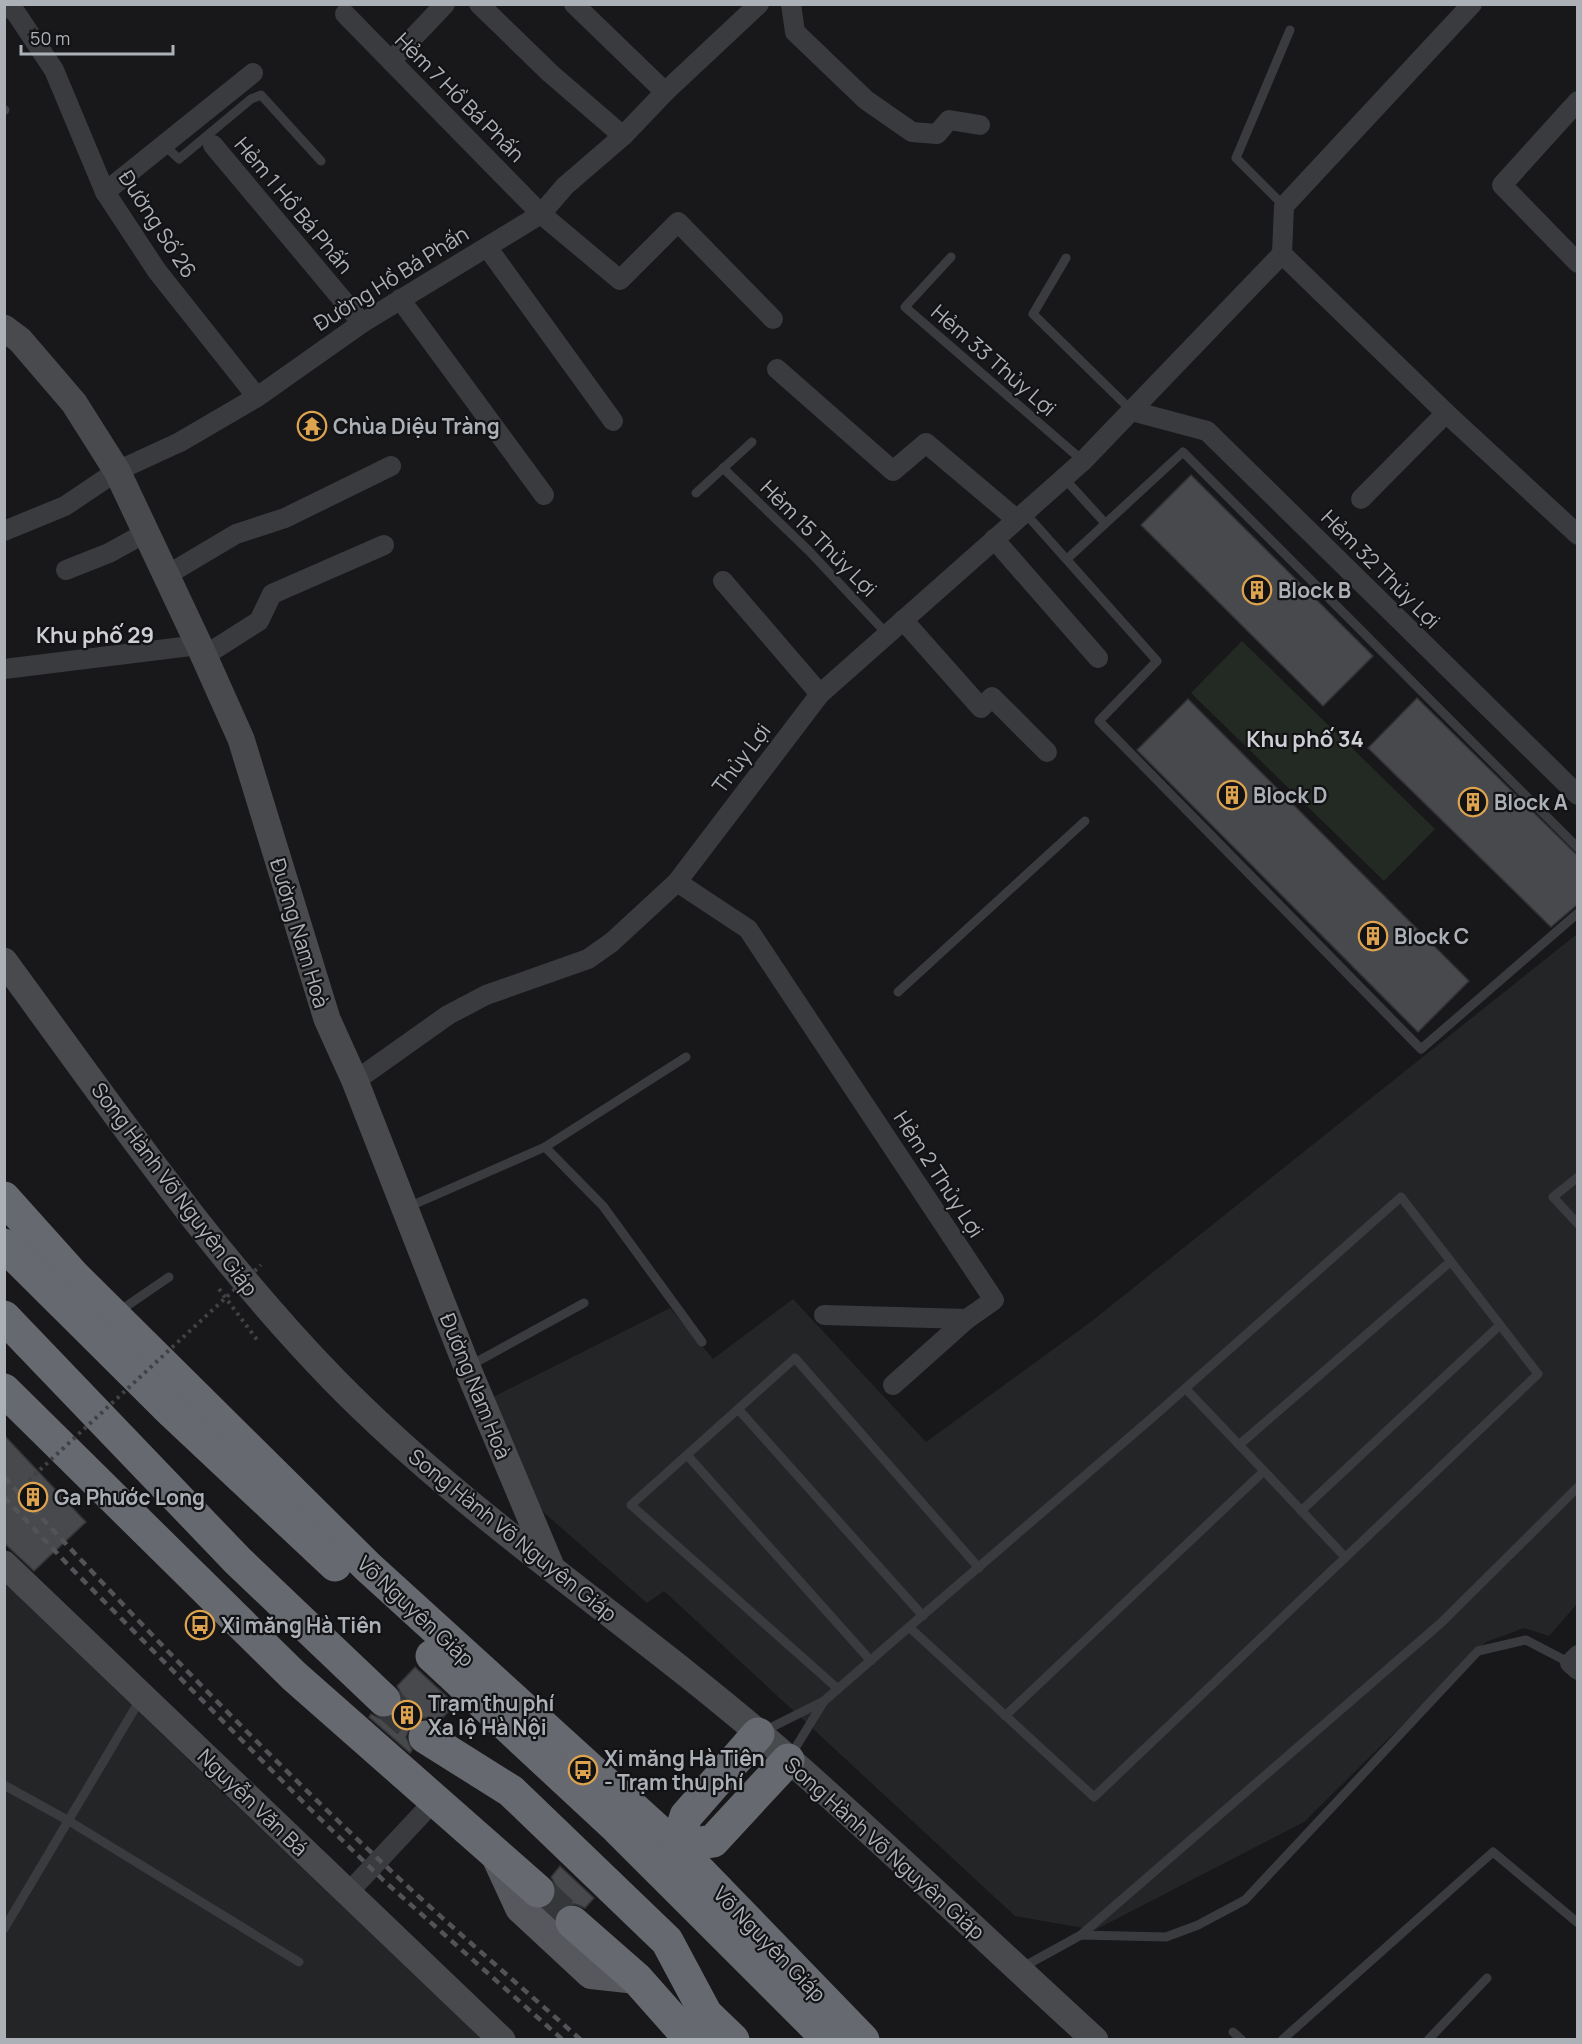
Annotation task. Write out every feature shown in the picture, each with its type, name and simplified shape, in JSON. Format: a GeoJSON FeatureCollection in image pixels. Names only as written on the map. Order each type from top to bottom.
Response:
{"type":"FeatureCollection","features":[{"type":"Feature","properties":{"kind":"highway","name":"Võ Nguyên Giáp"},"geometry":{"type":"LineString","coordinates":[[4,1198],[114,1315],[368,1567],[676,1847],[852,2038]]}},
{"type":"Feature","properties":{"kind":"highway","name":"Võ Nguyên Giáp"},"geometry":{"type":"LineString","coordinates":[[4,1245],[172,1413],[621,1832],[692,1902],[852,2038]]}},
{"type":"Feature","properties":{"kind":"highway"},"geometry":{"type":"LineString","coordinates":[[4,1317],[238,1560],[384,1700]]}},
{"type":"Feature","properties":{"kind":"highway"},"geometry":{"type":"LineString","coordinates":[[4,1390],[294,1676],[538,1891]]}},
{"type":"Feature","properties":{"kind":"highway"},"geometry":{"type":"LineString","coordinates":[[238,1560],[294,1676]]}},
{"type":"Feature","properties":{"kind":"highway"},"geometry":{"type":"LineString","coordinates":[[692,1902],[676,1847],[686,1816],[758,1734]]}},
{"type":"Feature","properties":{"kind":"highway"},"geometry":{"type":"LineString","coordinates":[[425,1737],[511,1791],[667,1941],[698,2027]]}},
{"type":"Feature","properties":{"kind":"highway"},"geometry":{"type":"LineString","coordinates":[[621,1832],[676,1847],[713,1841],[788,1760]]}},
{"type":"Feature","properties":{"kind":"highway"},"geometry":{"type":"LineString","coordinates":[[572,1922],[637,1979],[698,2027],[733,2040]]}},
{"type":"Feature","properties":{"kind":"main road","name":"Đường Nam Hoà"},"geometry":{"type":"LineString","coordinates":[[4,328],[20,340],[74,403],[117,471],[202,650],[241,739],[327,1019],[355,1081],[466,1367],[551,1567]]}},
{"type":"Feature","properties":{"kind":"main road","name":"Song Hành Võ Nguyên Giáp"},"geometry":{"type":"LineString","coordinates":[[4,961],[198,1225],[289,1333],[387,1431],[758,1734],[1095,2040]]}},
{"type":"Feature","properties":{"kind":"main road","name":"Nguyễn Văn Bá"},"geometry":{"type":"LineString","coordinates":[[4,1564],[502,2040]]}},
{"type":"Feature","properties":{"kind":"main road"},"geometry":{"type":"LineString","coordinates":[[494,1851],[520,1908],[591,1974],[637,1979]]}},
{"type":"Feature","properties":{"kind":"street"},"geometry":{"type":"LineString","coordinates":[[391,61],[445,4]]}},
{"type":"Feature","properties":{"kind":"street"},"geometry":{"type":"LineString","coordinates":[[479,4],[550,73],[623,136]]}},
{"type":"Feature","properties":{"kind":"street"},"geometry":{"type":"LineString","coordinates":[[574,4],[665,92]]}},
{"type":"Feature","properties":{"kind":"street","name":"Đường Hồ Bá Phấn"},"geometry":{"type":"LineString","coordinates":[[4,531],[65,506],[117,471],[180,442],[257,397],[362,323],[541,214],[565,186],[623,136],[665,92],[759,4]]}},
{"type":"Feature","properties":{"kind":"street"},"geometry":{"type":"LineString","coordinates":[[790,4],[795,32],[866,100],[912,132],[937,134],[949,120],[980,125]]}},
{"type":"Feature","properties":{"kind":"street"},"geometry":{"type":"LineString","coordinates":[[1472,4],[1284,206],[1282,254],[1446,413],[1578,535]]}},
{"type":"Feature","properties":{"kind":"street","name":"Đường Số 26"},"geometry":{"type":"LineString","coordinates":[[15,7],[54,70],[105,192],[157,271],[257,397]]}},
{"type":"Feature","properties":{"kind":"street","name":"Hẻm 7 Hồ Bá Phấn"},"geometry":{"type":"LineString","coordinates":[[345,14],[541,214],[620,280],[678,222],[773,319]]}},
{"type":"Feature","properties":{"kind":"street"},"geometry":{"type":"LineString","coordinates":[[105,192],[253,73]]}},
{"type":"Feature","properties":{"kind":"street"},"geometry":{"type":"LineString","coordinates":[[1578,100],[1502,185],[1578,263]]}},
{"type":"Feature","properties":{"kind":"street","name":"Hẻm 1 Hồ Bá Phấn"},"geometry":{"type":"LineString","coordinates":[[213,145],[362,323]]}},
{"type":"Feature","properties":{"kind":"street"},"geometry":{"type":"LineString","coordinates":[[487,247],[613,421]]}},
{"type":"Feature","properties":{"kind":"street","name":"Thủy Lợi"},"geometry":{"type":"LineString","coordinates":[[355,1081],[448,1015],[486,995],[588,959],[612,942],[677,882],[820,694],[1083,461],[1282,254]]}},
{"type":"Feature","properties":{"kind":"street"},"geometry":{"type":"LineString","coordinates":[[400,299],[544,495]]}},
{"type":"Feature","properties":{"kind":"street"},"geometry":{"type":"LineString","coordinates":[[777,369],[893,471],[926,443],[1021,517]]}},
{"type":"Feature","properties":{"kind":"street","name":"Hẻm 32 Thủy Lợi"},"geometry":{"type":"LineString","coordinates":[[1132,411],[1207,431],[1578,795]]}},
{"type":"Feature","properties":{"kind":"street"},"geometry":{"type":"LineString","coordinates":[[1361,499],[1446,413]]}},
{"type":"Feature","properties":{"kind":"street"},"geometry":{"type":"LineString","coordinates":[[167,575],[236,534],[285,518],[391,466]]}},
{"type":"Feature","properties":{"kind":"street"},"geometry":{"type":"LineString","coordinates":[[66,570],[109,553],[147,532]]}},
{"type":"Feature","properties":{"kind":"street"},"geometry":{"type":"LineString","coordinates":[[994,539],[1098,658]]}},
{"type":"Feature","properties":{"kind":"street"},"geometry":{"type":"LineString","coordinates":[[4,669],[202,650],[259,621],[272,594],[384,546]]}},
{"type":"Feature","properties":{"kind":"street"},"geometry":{"type":"LineString","coordinates":[[723,581],[820,694]]}},
{"type":"Feature","properties":{"kind":"street"},"geometry":{"type":"LineString","coordinates":[[903,620],[981,708],[992,697],[1047,752]]}},
{"type":"Feature","properties":{"kind":"street","name":"Hẻm 2 Thủy Lợi"},"geometry":{"type":"LineString","coordinates":[[677,882],[748,929],[994,1300],[967,1318]]}},
{"type":"Feature","properties":{"kind":"street"},"geometry":{"type":"LineString","coordinates":[[824,1315],[967,1318]]}},
{"type":"Feature","properties":{"kind":"street"},"geometry":{"type":"LineString","coordinates":[[893,1385],[967,1318]]}},
{"type":"Feature","properties":{"kind":"street"},"geometry":{"type":"LineString","coordinates":[[347,1894],[435,1800]]}},
{"type":"Feature","properties":{"kind":"lane"},"geometry":{"type":"LineString","coordinates":[[1284,206],[1236,158],[1290,30]]}},
{"type":"Feature","properties":{"kind":"lane"},"geometry":{"type":"LineString","coordinates":[[164,146],[179,159],[251,99],[261,95],[321,160]]}},
{"type":"Feature","properties":{"kind":"lane","name":"Hẻm 33 Thủy Lợi"},"geometry":{"type":"LineString","coordinates":[[951,257],[905,307],[1083,461]]}},
{"type":"Feature","properties":{"kind":"lane"},"geometry":{"type":"LineString","coordinates":[[1066,258],[1033,314],[1132,411]]}},
{"type":"Feature","properties":{"kind":"lane"},"geometry":{"type":"LineString","coordinates":[[696,493],[752,442]]}},
{"type":"Feature","properties":{"kind":"lane"},"geometry":{"type":"LineString","coordinates":[[1067,559],[1183,452],[1578,848]]}},
{"type":"Feature","properties":{"kind":"lane","name":"Hẻm 15 Thủy Lợi"},"geometry":{"type":"LineString","coordinates":[[723,468],[809,551],[887,634]]}},
{"type":"Feature","properties":{"kind":"lane"},"geometry":{"type":"LineString","coordinates":[[1064,478],[1105,524]]}},
{"type":"Feature","properties":{"kind":"lane"},"geometry":{"type":"LineString","coordinates":[[1021,517],[1067,559],[1157,661],[1099,721],[1421,1049],[1578,913]]}},
{"type":"Feature","properties":{"kind":"lane"},"geometry":{"type":"LineString","coordinates":[[898,992],[1085,821]]}},
{"type":"Feature","properties":{"kind":"lane"},"geometry":{"type":"LineString","coordinates":[[404,1209],[545,1147],[686,1057]]}},
{"type":"Feature","properties":{"kind":"lane"},"geometry":{"type":"LineString","coordinates":[[545,1147],[603,1206],[702,1342]]}},
{"type":"Feature","properties":{"kind":"lane"},"geometry":{"type":"LineString","coordinates":[[1578,1177],[1553,1197],[1578,1224]]}},
{"type":"Feature","properties":{"kind":"lane"},"geometry":{"type":"LineString","coordinates":[[758,1734],[824,1701],[1186,1389],[1401,1197],[1538,1374],[1094,1797],[909,1628]]}},
{"type":"Feature","properties":{"kind":"lane"},"geometry":{"type":"LineString","coordinates":[[1239,1445],[1450,1262]]}},
{"type":"Feature","properties":{"kind":"lane"},"geometry":{"type":"LineString","coordinates":[[114,1315],[169,1277]]}},
{"type":"Feature","properties":{"kind":"lane"},"geometry":{"type":"LineString","coordinates":[[466,1367],[584,1303]]}},
{"type":"Feature","properties":{"kind":"lane"},"geometry":{"type":"LineString","coordinates":[[1302,1511],[1500,1325]]}},
{"type":"Feature","properties":{"kind":"lane"},"geometry":{"type":"LineString","coordinates":[[838,1689],[631,1505],[795,1358],[979,1568]]}},
{"type":"Feature","properties":{"kind":"lane"},"geometry":{"type":"LineString","coordinates":[[1186,1389],[1345,1557]]}},
{"type":"Feature","properties":{"kind":"lane"},"geometry":{"type":"LineString","coordinates":[[738,1410],[923,1616]]}},
{"type":"Feature","properties":{"kind":"lane"},"geometry":{"type":"LineString","coordinates":[[687,1455],[871,1661]]}},
{"type":"Feature","properties":{"kind":"lane"},"geometry":{"type":"LineString","coordinates":[[1005,1716],[1264,1471]]}},
{"type":"Feature","properties":{"kind":"lane"},"geometry":{"type":"LineString","coordinates":[[1018,1970],[1081,1935],[1442,1622],[1578,1487]]}},
{"type":"Feature","properties":{"kind":"lane"},"geometry":{"type":"LineString","coordinates":[[1081,1935],[1166,1938],[1198,1925],[1245,1900],[1478,1652],[1526,1640],[1575,1663]]}},
{"type":"Feature","properties":{"kind":"lane"},"geometry":{"type":"LineString","coordinates":[[4,1929],[142,1695]]}},
{"type":"Feature","properties":{"kind":"lane"},"geometry":{"type":"LineString","coordinates":[[788,1760],[824,1701]]}},
{"type":"Feature","properties":{"kind":"lane"},"geometry":{"type":"LineString","coordinates":[[4,1785],[69,1821],[299,1962]]}},
{"type":"Feature","properties":{"kind":"lane"},"geometry":{"type":"LineString","coordinates":[[1282,2040],[1493,1852],[1578,1923]]}},
{"type":"Feature","properties":{"kind":"lane"},"geometry":{"type":"LineString","coordinates":[[1428,2040],[1487,1978]]}},
{"type":"Feature","properties":{"kind":"lane"},"geometry":{"type":"LineString","coordinates":[[1233,2032],[1242,2040]]}},
{"type":"Feature","properties":{"kind":"path"},"geometry":{"type":"LineString","coordinates":[[29,1480],[261,1264]]}},
{"type":"Feature","properties":{"kind":"path"},"geometry":{"type":"LineString","coordinates":[[225,1298],[258,1341]]}},
{"type":"Feature","properties":{"kind":"shaded area"},"geometry":{"type":"Polygon","coordinates":[[[1242,641],[1435,829],[1384,881],[1191,693],[1242,641]]]}},
{"type":"Feature","properties":{"kind":"shaded area"},"geometry":{"type":"Polygon","coordinates":[[[1577,934],[1577,1604],[1549,1636],[1524,1628],[1486,1642],[1304,1822],[1095,1930],[1015,1916],[664,1591],[647,1603],[533,1503],[487,1400],[670,1308],[713,1359],[793,1299],[926,1442],[1088,1324],[1577,934]]]}},
{"type":"Feature","properties":{"kind":"shaded area"},"geometry":{"type":"Polygon","coordinates":[[[4,1582],[222,1792],[482,2039],[5,2039],[4,1582]]]}},
{"type":"Feature","properties":{"kind":"building","name":"Block B"},"geometry":{"type":"Polygon","coordinates":[[[1191,475],[1373,656],[1323,706],[1141,525],[1191,475]]]}},
{"type":"Feature","properties":{"kind":"building","name":"Block A"},"geometry":{"type":"Polygon","coordinates":[[[1417,698],[1578,856],[1578,904],[1551,927],[1368,748],[1417,698]]]}},
{"type":"Feature","properties":{"kind":"building"},"geometry":{"type":"Polygon","coordinates":[[[1188,699],[1469,981],[1418,1032],[1137,750],[1188,699]]]}},
{"type":"Feature","properties":{"kind":"building","name":"Ga Phước Long"},"geometry":{"type":"Polygon","coordinates":[[[4,1435],[86,1522],[34,1571],[4,1543],[4,1435]]]}},
{"type":"Feature","properties":{"kind":"building","name":"Trạm thu phí Xa lộ Hà Nội"},"geometry":{"type":"Polygon","coordinates":[[[415,1667],[455,1704],[438,1723],[425,1718],[417,1720],[410,1727],[406,1737],[412,1750],[410,1753],[369,1717],[371,1714],[379,1718],[389,1718],[398,1712],[402,1705],[402,1695],[397,1686],[415,1667]]]}},
{"type":"Feature","properties":{"kind":"building"},"geometry":{"type":"Polygon","coordinates":[[[560,1866],[594,1898],[585,1908],[575,1904],[565,1905],[554,1916],[545,1908],[556,1895],[556,1886],[551,1877],[560,1866]]]}},
{"type":"Feature","properties":{"kind":"tunnel"},"geometry":{"type":"LineString","coordinates":[[384,1700],[425,1737]]}},
{"type":"Feature","properties":{"kind":"tunnel"},"geometry":{"type":"LineString","coordinates":[[538,1891],[572,1922]]}},
{"type":"Feature","properties":{"kind":"railway"},"geometry":{"type":"LineString","coordinates":[[4,1477],[145,1628],[340,1823],[413,1892],[581,2040]]}},
{"type":"Feature","properties":{"kind":"railway"},"geometry":{"type":"LineString","coordinates":[[4,1497],[73,1570],[383,1880],[563,2040]]}},
{"type":"Feature","properties":{"kind":"place","name":"Chùa Diệu Tràng"},"geometry":{"type":"Point","coordinates":[312,426]}},
{"type":"Feature","properties":{"kind":"place","name":"Block B"},"geometry":{"type":"Point","coordinates":[1257,590]}},
{"type":"Feature","properties":{"kind":"place","name":"Block D"},"geometry":{"type":"Point","coordinates":[1232,795]}},
{"type":"Feature","properties":{"kind":"place","name":"Block A"},"geometry":{"type":"Point","coordinates":[1473,802]}},
{"type":"Feature","properties":{"kind":"place","name":"Block C"},"geometry":{"type":"Point","coordinates":[1373,936]}},
{"type":"Feature","properties":{"kind":"place","name":"Ga Phước Long"},"geometry":{"type":"Point","coordinates":[33,1497]}},
{"type":"Feature","properties":{"kind":"place","name":"Xi măng Hà Tiên"},"geometry":{"type":"Point","coordinates":[200,1625]}},
{"type":"Feature","properties":{"kind":"place","name":"Trạm thu phí Xa lộ Hà Nội"},"geometry":{"type":"Point","coordinates":[407,1715]}},
{"type":"Feature","properties":{"kind":"place","name":"Xi măng Hà Tiên - Trạm thu phí"},"geometry":{"type":"Point","coordinates":[583,1770]}},
{"type":"Feature","properties":{"kind":"district","name":"Khu phố 29"},"geometry":{"type":"Point","coordinates":[95,635]}},
{"type":"Feature","properties":{"kind":"district","name":"Khu phố 34"},"geometry":{"type":"Point","coordinates":[1305,739]}}]}
